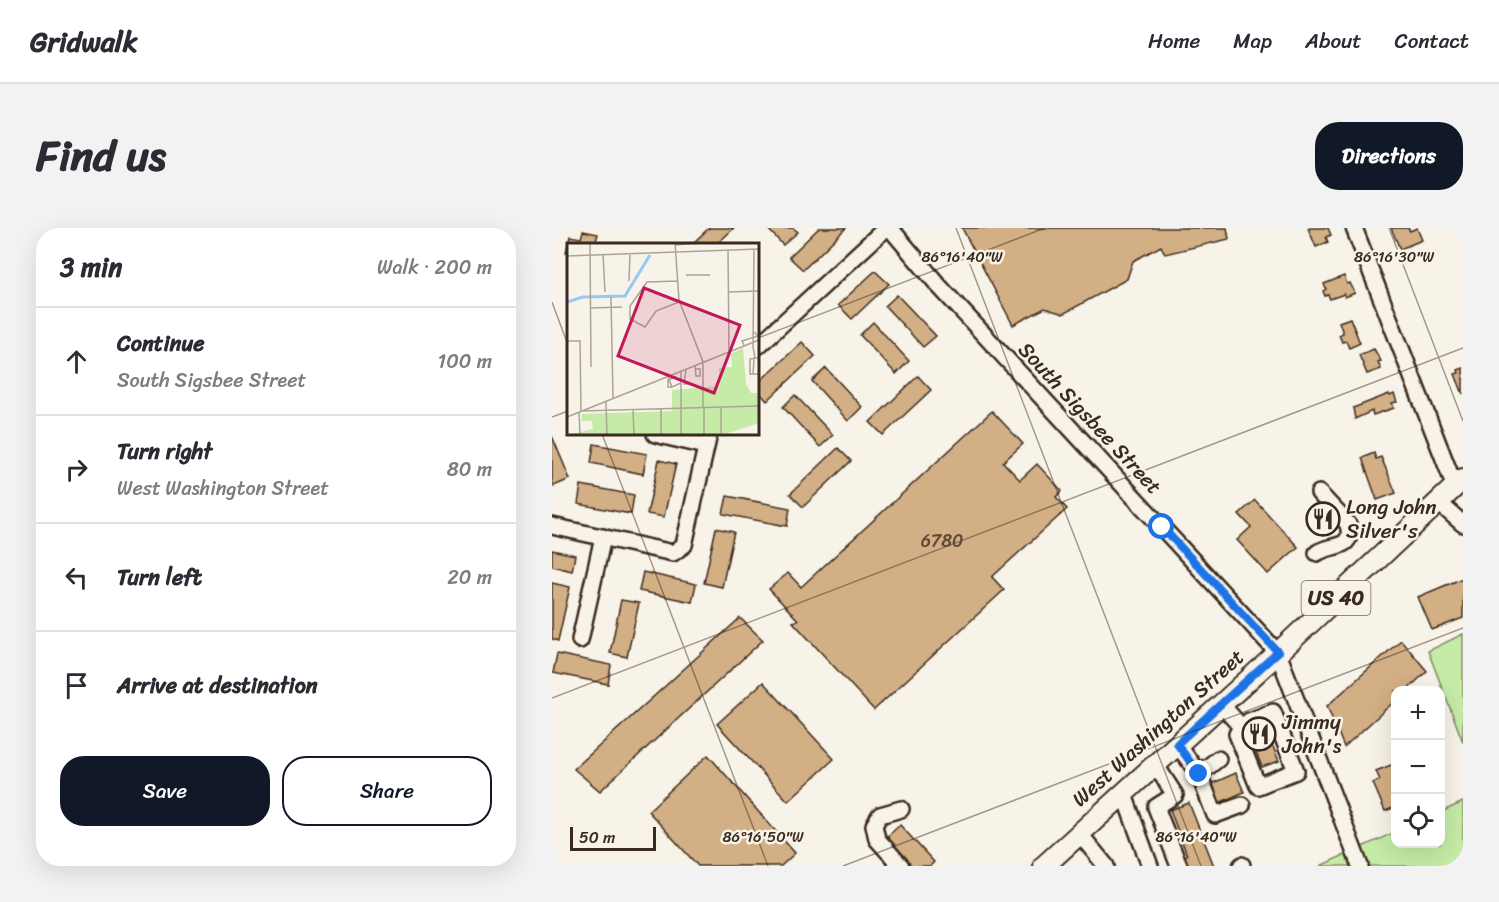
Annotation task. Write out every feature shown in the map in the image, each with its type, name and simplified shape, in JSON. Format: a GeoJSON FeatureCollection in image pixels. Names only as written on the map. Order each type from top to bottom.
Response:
{"type":"FeatureCollection","features":[{"type":"Feature","properties":{"kind":"main road","name":"West Washington Street"},"geometry":{"type":"LineString","coordinates":[[1044,866],[1459,483]]}},
{"type":"Feature","properties":{"kind":"street"},"geometry":{"type":"LineString","coordinates":[[759,345],[888,228]]}},
{"type":"Feature","properties":{"kind":"street","name":"South Sigsbee Street"},"geometry":{"type":"LineString","coordinates":[[888,228],[1278,652],[1360,866]]}},
{"type":"Feature","properties":{"kind":"street"},"geometry":{"type":"LineString","coordinates":[[1354,228],[1459,483]]}},
{"type":"Feature","properties":{"kind":"street"},"geometry":{"type":"LineString","coordinates":[[552,526],[674,552],[684,544],[708,440],[664,435]]}},
{"type":"Feature","properties":{"kind":"street"},"geometry":{"type":"LineString","coordinates":[[1317,554],[1324,548],[1344,544],[1350,531],[1348,524],[1319,493]]}},
{"type":"Feature","properties":{"kind":"street"},"geometry":{"type":"LineString","coordinates":[[1438,502],[1463,524]]}},
{"type":"Feature","properties":{"kind":"street"},"geometry":{"type":"LineString","coordinates":[[580,640],[603,537]]}},
{"type":"Feature","properties":{"kind":"street"},"geometry":{"type":"LineString","coordinates":[[1221,704],[1242,728]]}},
{"type":"Feature","properties":{"kind":"street"},"geometry":{"type":"LineString","coordinates":[[1296,771],[1273,711],[1249,721],[1237,734],[1258,786],[1320,762]]}},
{"type":"Feature","properties":{"kind":"street"},"geometry":{"type":"LineString","coordinates":[[1177,744],[1199,774],[1215,815],[1242,805]]}},
{"type":"Feature","properties":{"kind":"street"},"geometry":{"type":"LineString","coordinates":[[1199,774],[1218,759]]}},
{"type":"Feature","properties":{"kind":"street"},"geometry":{"type":"LineString","coordinates":[[1155,764],[1175,795],[1156,807],[1179,866]]}},
{"type":"Feature","properties":{"kind":"street"},"geometry":{"type":"LineString","coordinates":[[1123,792],[1148,860],[1170,844]]}},
{"type":"Feature","properties":{"kind":"street"},"geometry":{"type":"LineString","coordinates":[[901,809],[880,815],[874,825],[877,839],[901,866]]}},
{"type":"Feature","properties":{"kind":"street"},"geometry":{"type":"LineString","coordinates":[[1079,833],[1101,864]]}},
{"type":"Feature","properties":{"kind":"green space"},"geometry":{"type":"Polygon","coordinates":[[[1463,634],[1463,742],[1445,695],[1445,686],[1441,686],[1428,651],[1463,634]]]}},
{"type":"Feature","properties":{"kind":"green space"},"geometry":{"type":"Polygon","coordinates":[[[1463,802],[1463,866],[1320,866],[1391,834],[1391,848],[1445,848],[1445,810],[1463,802]]]}},
{"type":"Feature","properties":{"kind":"building"},"geometry":{"type":"Polygon","coordinates":[[[709,228],[734,228],[718,243],[693,243],[709,228]]]}},
{"type":"Feature","properties":{"kind":"building"},"geometry":{"type":"Polygon","coordinates":[[[767,228],[793,228],[798,232],[783,245],[767,228]]]}},
{"type":"Feature","properties":{"kind":"building"},"geometry":{"type":"Polygon","coordinates":[[[819,228],[846,228],[803,270],[789,257],[819,228]]]}},
{"type":"Feature","properties":{"kind":"building"},"geometry":{"type":"Polygon","coordinates":[[[962,228],[1227,228],[1229,239],[1165,254],[1161,246],[1133,261],[1127,279],[1063,314],[1045,308],[1013,325],[962,228]]]}},
{"type":"Feature","properties":{"kind":"building"},"geometry":{"type":"Polygon","coordinates":[[[1308,228],[1328,228],[1331,235],[1326,237],[1328,242],[1316,247],[1308,228]]]}},
{"type":"Feature","properties":{"kind":"building"},"geometry":{"type":"Polygon","coordinates":[[[1391,228],[1408,228],[1410,231],[1417,228],[1422,240],[1400,249],[1391,228]]]}},
{"type":"Feature","properties":{"kind":"building"},"geometry":{"type":"Polygon","coordinates":[[[583,231],[598,234],[595,243],[568,243],[570,236],[581,238],[583,231]]]}},
{"type":"Feature","properties":{"kind":"building"},"geometry":{"type":"Polygon","coordinates":[[[875,271],[889,284],[852,319],[838,305],[875,271]]]}},
{"type":"Feature","properties":{"kind":"building"},"geometry":{"type":"Polygon","coordinates":[[[1344,276],[1347,284],[1350,283],[1355,293],[1330,299],[1328,295],[1325,296],[1324,284],[1344,276]]]}},
{"type":"Feature","properties":{"kind":"building"},"geometry":{"type":"Polygon","coordinates":[[[897,295],[936,336],[923,347],[885,306],[897,295]]]}},
{"type":"Feature","properties":{"kind":"building"},"geometry":{"type":"Polygon","coordinates":[[[1350,318],[1360,343],[1349,348],[1346,341],[1342,342],[1339,335],[1343,333],[1339,322],[1350,318]]]}},
{"type":"Feature","properties":{"kind":"building"},"geometry":{"type":"Polygon","coordinates":[[[873,322],[909,361],[896,374],[860,335],[873,322]]]}},
{"type":"Feature","properties":{"kind":"building"},"geometry":{"type":"Polygon","coordinates":[[[802,342],[815,356],[767,401],[759,392],[759,382],[802,342]]]}},
{"type":"Feature","properties":{"kind":"building"},"geometry":{"type":"Polygon","coordinates":[[[1374,349],[1381,361],[1378,362],[1381,369],[1367,374],[1359,355],[1374,349]]]}},
{"type":"Feature","properties":{"kind":"building"},"geometry":{"type":"Polygon","coordinates":[[[826,368],[862,407],[848,421],[812,381],[826,368]]]}},
{"type":"Feature","properties":{"kind":"building"},"geometry":{"type":"Polygon","coordinates":[[[1463,368],[1463,394],[1455,374],[1463,368]]]}},
{"type":"Feature","properties":{"kind":"building"},"geometry":{"type":"Polygon","coordinates":[[[918,376],[931,390],[883,435],[870,422],[918,376]]]}},
{"type":"Feature","properties":{"kind":"building"},"geometry":{"type":"Polygon","coordinates":[[[1389,394],[1390,396],[1394,394],[1397,402],[1392,403],[1394,408],[1373,415],[1372,411],[1355,419],[1353,408],[1389,394]]]}},
{"type":"Feature","properties":{"kind":"building"},"geometry":{"type":"Polygon","coordinates":[[[795,395],[833,435],[820,447],[783,407],[795,395]]]}},
{"type":"Feature","properties":{"kind":"building"},"geometry":{"type":"Polygon","coordinates":[[[992,411],[1023,444],[1003,462],[1020,480],[1037,464],[1062,491],[1056,497],[1067,509],[992,577],[1004,590],[874,710],[793,622],[798,620],[769,589],[788,573],[801,587],[992,411]]]}},
{"type":"Feature","properties":{"kind":"building"},"geometry":{"type":"Polygon","coordinates":[[[552,436],[570,479],[554,486],[552,481],[552,436]]]}},
{"type":"Feature","properties":{"kind":"building"},"geometry":{"type":"Polygon","coordinates":[[[594,444],[647,454],[643,474],[591,463],[594,444]]]}},
{"type":"Feature","properties":{"kind":"building"},"geometry":{"type":"Polygon","coordinates":[[[838,448],[851,461],[803,507],[790,494],[838,448]]]}},
{"type":"Feature","properties":{"kind":"building"},"geometry":{"type":"Polygon","coordinates":[[[1374,453],[1376,459],[1381,457],[1396,493],[1377,500],[1362,458],[1374,453]]]}},
{"type":"Feature","properties":{"kind":"building"},"geometry":{"type":"Polygon","coordinates":[[[659,460],[676,464],[664,517],[647,514],[659,460]]]}},
{"type":"Feature","properties":{"kind":"building"},"geometry":{"type":"Polygon","coordinates":[[[581,485],[634,495],[631,514],[578,504],[581,485]]]}},
{"type":"Feature","properties":{"kind":"building"},"geometry":{"type":"Polygon","coordinates":[[[727,496],[790,508],[787,526],[723,514],[727,496]]]}},
{"type":"Feature","properties":{"kind":"building"},"geometry":{"type":"Polygon","coordinates":[[[1255,500],[1298,547],[1268,574],[1237,540],[1251,527],[1239,514],[1255,500]]]}},
{"type":"Feature","properties":{"kind":"building","name":"Long John Silver's"},"geometry":{"type":"Polygon","coordinates":[[[1321,503],[1339,523],[1326,535],[1307,515],[1321,503]]]}},
{"type":"Feature","properties":{"kind":"building"},"geometry":{"type":"Polygon","coordinates":[[[716,528],[734,532],[722,587],[704,583],[716,528]]]}},
{"type":"Feature","properties":{"kind":"building"},"geometry":{"type":"Polygon","coordinates":[[[552,550],[575,555],[572,571],[552,566],[552,550]]]}},
{"type":"Feature","properties":{"kind":"building"},"geometry":{"type":"Polygon","coordinates":[[[643,572],[696,584],[692,602],[639,591],[643,572]]]}},
{"type":"Feature","properties":{"kind":"building"},"geometry":{"type":"Polygon","coordinates":[[[1463,578],[1463,618],[1432,630],[1418,597],[1463,578]]]}},
{"type":"Feature","properties":{"kind":"building"},"geometry":{"type":"Polygon","coordinates":[[[552,583],[570,587],[558,641],[552,639],[552,583]]]}},
{"type":"Feature","properties":{"kind":"building"},"geometry":{"type":"Polygon","coordinates":[[[621,600],[639,603],[627,657],[610,653],[621,600]]]}},
{"type":"Feature","properties":{"kind":"building"},"geometry":{"type":"Polygon","coordinates":[[[740,618],[763,640],[600,791],[574,769],[740,618]]]}},
{"type":"Feature","properties":{"kind":"building"},"geometry":{"type":"Polygon","coordinates":[[[1401,640],[1427,671],[1411,686],[1391,686],[1391,705],[1344,747],[1327,706],[1401,640]]]}},
{"type":"Feature","properties":{"kind":"building"},"geometry":{"type":"Polygon","coordinates":[[[557,654],[611,665],[608,684],[553,673],[557,654]]]}},
{"type":"Feature","properties":{"kind":"building"},"geometry":{"type":"Polygon","coordinates":[[[763,682],[834,759],[788,801],[717,724],[763,682]]]}},
{"type":"Feature","properties":{"kind":"building"},"geometry":{"type":"Polygon","coordinates":[[[1263,723],[1279,761],[1262,767],[1247,730],[1263,723]]]}},
{"type":"Feature","properties":{"kind":"building"},"geometry":{"type":"Polygon","coordinates":[[[708,755],[795,853],[781,866],[698,866],[648,811],[708,755]]]}},
{"type":"Feature","properties":{"kind":"building"},"geometry":{"type":"Polygon","coordinates":[[[1391,765],[1391,809],[1385,811],[1373,783],[1380,780],[1376,771],[1391,765]]]}},
{"type":"Feature","properties":{"kind":"building"},"geometry":{"type":"Polygon","coordinates":[[[1236,773],[1244,792],[1219,803],[1211,784],[1236,773]]]}},
{"type":"Feature","properties":{"kind":"building"},"geometry":{"type":"Polygon","coordinates":[[[1189,803],[1214,866],[1187,866],[1183,857],[1187,855],[1170,810],[1189,803]]]}},
{"type":"Feature","properties":{"kind":"building"},"geometry":{"type":"Polygon","coordinates":[[[900,825],[934,862],[930,866],[901,866],[882,841],[900,825]]]}},
{"type":"Feature","properties":{"kind":"place","name":"Long John Silver's"},"geometry":{"type":"Point","coordinates":[1323,519]}},
{"type":"Feature","properties":{"kind":"place","name":"Jimmy John's"},"geometry":{"type":"Point","coordinates":[1259,734]}},
{"type":"Feature","properties":{"kind":"route"},"geometry":{"type":"LineString","coordinates":[[1162,527],[1278,652],[1177,744],[1199,774]]}}]}
